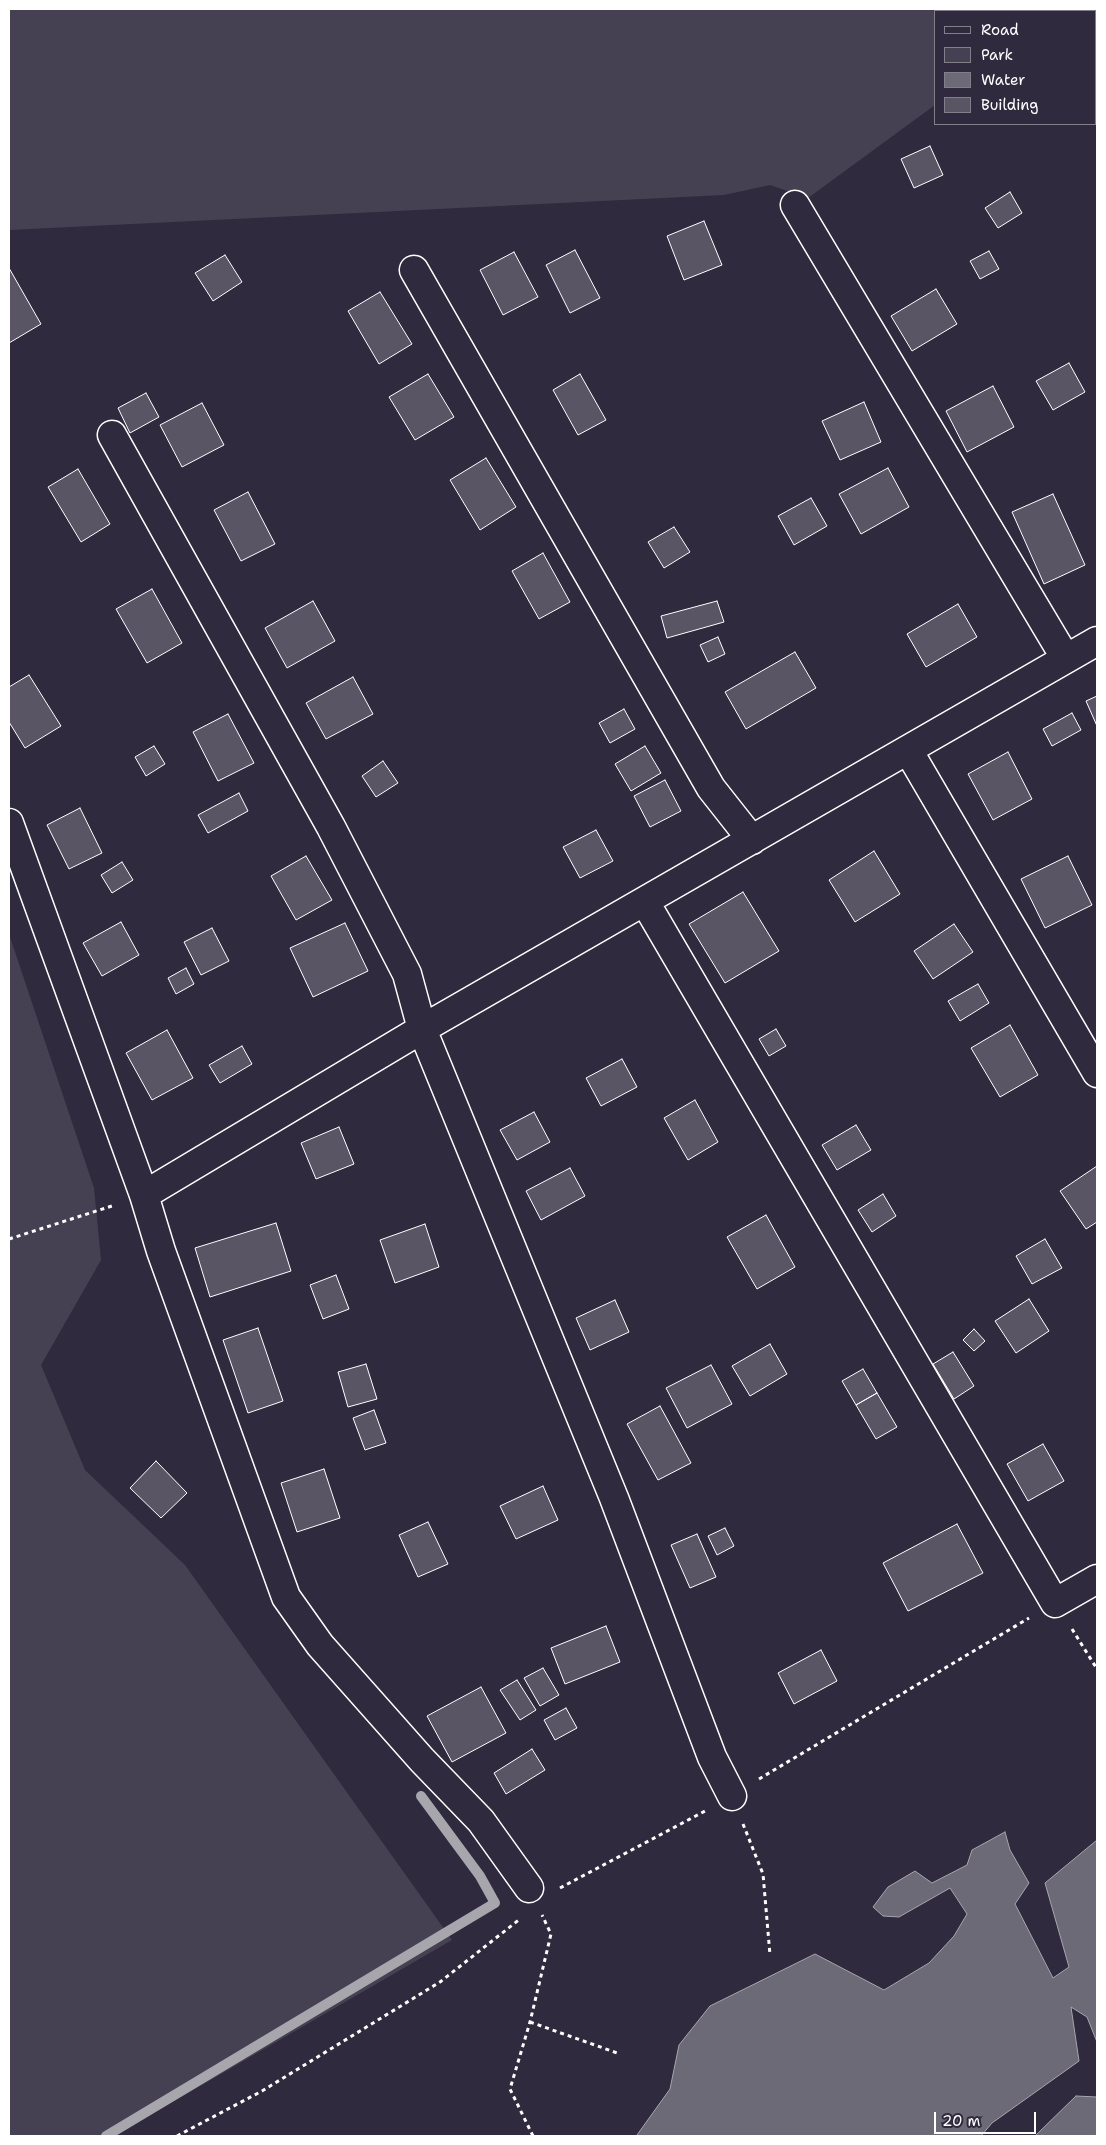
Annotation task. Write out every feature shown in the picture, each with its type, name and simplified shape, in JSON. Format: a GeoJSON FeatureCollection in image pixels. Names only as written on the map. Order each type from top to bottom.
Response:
{"type":"FeatureCollection","features":[{"type":"Feature","properties":{"kind":"street"},"geometry":{"type":"LineString","coordinates":[[795,205],[1066,659]]}},
{"type":"Feature","properties":{"kind":"street"},"geometry":{"type":"LineString","coordinates":[[414,270],[706,780],[752,840]]}},
{"type":"Feature","properties":{"kind":"street"},"geometry":{"type":"LineString","coordinates":[[112,435],[331,827],[407,974],[422,1029],[614,1498],[712,1757],[732,1796]]}},
{"type":"Feature","properties":{"kind":"street"},"geometry":{"type":"LineString","coordinates":[[144,1195],[422,1029],[1097,641]]}},
{"type":"Feature","properties":{"kind":"street"},"geometry":{"type":"LineString","coordinates":[[908,750],[1097,1073]]}},
{"type":"Feature","properties":{"kind":"street"},"geometry":{"type":"LineString","coordinates":[[9,822],[144,1195],[162,1251],[286,1597],[320,1645],[422,1760],[481,1821],[529,1888]]}},
{"type":"Feature","properties":{"kind":"street"},"geometry":{"type":"LineString","coordinates":[[644,902],[1055,1603],[1097,1579]]}},
{"type":"Feature","properties":{"kind":"path"},"geometry":{"type":"LineString","coordinates":[[9,1239],[144,1195]]}},
{"type":"Feature","properties":{"kind":"path"},"geometry":{"type":"LineString","coordinates":[[529,1888],[560,1888],[680,1825],[732,1796],[1055,1603],[1097,1669]]}},
{"type":"Feature","properties":{"kind":"path"},"geometry":{"type":"LineString","coordinates":[[732,1796],[763,1874],[770,1955]]}},
{"type":"Feature","properties":{"kind":"path"},"geometry":{"type":"LineString","coordinates":[[529,1888],[551,1934],[530,2022],[510,2089],[533,2136]]}},
{"type":"Feature","properties":{"kind":"path"},"geometry":{"type":"LineString","coordinates":[[178,2136],[262,2091],[440,1982],[529,1912],[529,1888]]}},
{"type":"Feature","properties":{"kind":"path"},"geometry":{"type":"LineString","coordinates":[[530,2022],[620,2054]]}},
{"type":"Feature","properties":{"kind":"green space"},"geometry":{"type":"Polygon","coordinates":[[[9,9],[1071,9],[934,10],[934,106],[808,198],[770,185],[724,195],[9,230],[9,9]]]}},
{"type":"Feature","properties":{"kind":"green space"},"geometry":{"type":"Polygon","coordinates":[[[9,934],[94,1188],[101,1260],[41,1365],[85,1470],[185,1565],[452,1940],[114,2136],[9,2136],[9,934]]]}},
{"type":"Feature","properties":{"kind":"water"},"geometry":{"type":"Polygon","coordinates":[[[1005,1832],[1010,1850],[1029,1883],[1015,1904],[1053,1978],[1069,1967],[1045,1883],[1097,1840],[1097,2042],[1087,2017],[1071,2007],[1079,2061],[992,2123],[981,2136],[637,2135],[670,2089],[679,2045],[710,2006],[815,1954],[884,1990],[929,1963],[954,1936],[967,1914],[950,1888],[899,1917],[883,1916],[873,1907],[888,1887],[915,1871],[932,1883],[967,1865],[972,1850],[1005,1832]]]}},
{"type":"Feature","properties":{"kind":"water"},"geometry":{"type":"Polygon","coordinates":[[[1076,2096],[1097,2097],[1097,2136],[1035,2136],[1076,2096]]]}},
{"type":"Feature","properties":{"kind":"building"},"geometry":{"type":"Polygon","coordinates":[[[930,146],[943,175],[914,188],[901,159],[930,146]]]}},
{"type":"Feature","properties":{"kind":"building"},"geometry":{"type":"Polygon","coordinates":[[[1010,192],[1022,213],[998,228],[985,208],[1010,192]]]}},
{"type":"Feature","properties":{"kind":"building"},"geometry":{"type":"Polygon","coordinates":[[[704,221],[722,265],[684,280],[667,236],[704,221]]]}},
{"type":"Feature","properties":{"kind":"building"},"geometry":{"type":"Polygon","coordinates":[[[575,250],[600,298],[570,313],[546,265],[575,250]]]}},
{"type":"Feature","properties":{"kind":"building"},"geometry":{"type":"Polygon","coordinates":[[[989,251],[999,269],[980,279],[970,261],[989,251]]]}},
{"type":"Feature","properties":{"kind":"building"},"geometry":{"type":"Polygon","coordinates":[[[514,252],[538,297],[503,315],[480,270],[514,252]]]}},
{"type":"Feature","properties":{"kind":"building"},"geometry":{"type":"Polygon","coordinates":[[[225,255],[242,282],[213,301],[195,273],[225,255]]]}},
{"type":"Feature","properties":{"kind":"building"},"geometry":{"type":"Polygon","coordinates":[[[9,268],[41,324],[9,343],[9,268]]]}},
{"type":"Feature","properties":{"kind":"building"},"geometry":{"type":"Polygon","coordinates":[[[936,289],[957,324],[912,351],[891,316],[936,289]]]}},
{"type":"Feature","properties":{"kind":"building"},"geometry":{"type":"Polygon","coordinates":[[[380,292],[412,344],[379,364],[348,311],[380,292]]]}},
{"type":"Feature","properties":{"kind":"building"},"geometry":{"type":"Polygon","coordinates":[[[1069,363],[1085,392],[1053,410],[1036,381],[1069,363]]]}},
{"type":"Feature","properties":{"kind":"building"},"geometry":{"type":"Polygon","coordinates":[[[428,374],[454,417],[415,440],[389,397],[428,374]]]}},
{"type":"Feature","properties":{"kind":"building"},"geometry":{"type":"Polygon","coordinates":[[[580,374],[606,420],[578,435],[553,390],[580,374]]]}},
{"type":"Feature","properties":{"kind":"building"},"geometry":{"type":"Polygon","coordinates":[[[993,386],[1014,427],[967,452],[946,411],[993,386]]]}},
{"type":"Feature","properties":{"kind":"building"},"geometry":{"type":"Polygon","coordinates":[[[146,393],[159,417],[130,433],[118,408],[146,393]]]}},
{"type":"Feature","properties":{"kind":"building"},"geometry":{"type":"Polygon","coordinates":[[[864,402],[881,442],[840,460],[822,421],[864,402]]]}},
{"type":"Feature","properties":{"kind":"building"},"geometry":{"type":"Polygon","coordinates":[[[202,403],[224,445],[182,467],[160,425],[202,403]]]}},
{"type":"Feature","properties":{"kind":"building"},"geometry":{"type":"Polygon","coordinates":[[[486,458],[516,507],[480,530],[450,480],[486,458]]]}},
{"type":"Feature","properties":{"kind":"building"},"geometry":{"type":"Polygon","coordinates":[[[888,468],[909,507],[861,534],[839,494],[888,468]]]}},
{"type":"Feature","properties":{"kind":"building"},"geometry":{"type":"Polygon","coordinates":[[[78,469],[110,524],[81,542],[48,487],[78,469]]]}},
{"type":"Feature","properties":{"kind":"building"},"geometry":{"type":"Polygon","coordinates":[[[248,492],[275,544],[241,561],[214,510],[248,492]]]}},
{"type":"Feature","properties":{"kind":"building"},"geometry":{"type":"Polygon","coordinates":[[[1053,494],[1085,565],[1044,584],[1012,512],[1053,494]]]}},
{"type":"Feature","properties":{"kind":"building"},"geometry":{"type":"Polygon","coordinates":[[[811,498],[827,526],[794,545],[778,516],[811,498]]]}},
{"type":"Feature","properties":{"kind":"building"},"geometry":{"type":"Polygon","coordinates":[[[674,527],[690,552],[664,568],[648,542],[674,527]]]}},
{"type":"Feature","properties":{"kind":"building"},"geometry":{"type":"Polygon","coordinates":[[[543,553],[570,602],[539,619],[512,571],[543,553]]]}},
{"type":"Feature","properties":{"kind":"building"},"geometry":{"type":"Polygon","coordinates":[[[152,589],[182,643],[147,663],[116,609],[152,589]]]}},
{"type":"Feature","properties":{"kind":"building"},"geometry":{"type":"Polygon","coordinates":[[[313,601],[335,641],[287,668],[265,628],[313,601]]]}},
{"type":"Feature","properties":{"kind":"building"},"geometry":{"type":"Polygon","coordinates":[[[717,601],[724,622],[667,638],[661,616],[717,601]]]}},
{"type":"Feature","properties":{"kind":"building"},"geometry":{"type":"Polygon","coordinates":[[[958,604],[977,637],[926,667],[907,634],[958,604]]]}},
{"type":"Feature","properties":{"kind":"building"},"geometry":{"type":"Polygon","coordinates":[[[718,637],[725,654],[708,662],[700,645],[718,637]]]}},
{"type":"Feature","properties":{"kind":"building"},"geometry":{"type":"Polygon","coordinates":[[[795,652],[816,688],[746,729],[725,692],[795,652]]]}},
{"type":"Feature","properties":{"kind":"building"},"geometry":{"type":"Polygon","coordinates":[[[29,675],[61,726],[25,748],[9,722],[9,687],[29,675]]]}},
{"type":"Feature","properties":{"kind":"building"},"geometry":{"type":"Polygon","coordinates":[[[353,677],[373,714],[326,739],[306,703],[353,677]]]}},
{"type":"Feature","properties":{"kind":"building"},"geometry":{"type":"Polygon","coordinates":[[[1097,696],[1097,726],[1086,701],[1097,696]]]}},
{"type":"Feature","properties":{"kind":"building"},"geometry":{"type":"Polygon","coordinates":[[[624,709],[635,729],[610,743],[599,723],[624,709]]]}},
{"type":"Feature","properties":{"kind":"building"},"geometry":{"type":"Polygon","coordinates":[[[1072,713],[1081,730],[1052,746],[1043,729],[1072,713]]]}},
{"type":"Feature","properties":{"kind":"building"},"geometry":{"type":"Polygon","coordinates":[[[228,714],[254,763],[218,781],[193,732],[228,714]]]}},
{"type":"Feature","properties":{"kind":"building"},"geometry":{"type":"Polygon","coordinates":[[[154,746],[165,764],[146,776],[135,757],[154,746]]]}},
{"type":"Feature","properties":{"kind":"building"},"geometry":{"type":"Polygon","coordinates":[[[645,746],[661,773],[631,791],[615,764],[645,746]]]}},
{"type":"Feature","properties":{"kind":"building"},"geometry":{"type":"Polygon","coordinates":[[[1008,752],[1032,799],[993,820],[968,774],[1008,752]]]}},
{"type":"Feature","properties":{"kind":"building"},"geometry":{"type":"Polygon","coordinates":[[[383,761],[398,783],[376,797],[362,776],[383,761]]]}},
{"type":"Feature","properties":{"kind":"building"},"geometry":{"type":"Polygon","coordinates":[[[665,780],[681,811],[650,827],[634,796],[665,780]]]}},
{"type":"Feature","properties":{"kind":"building"},"geometry":{"type":"Polygon","coordinates":[[[239,793],[248,811],[208,833],[198,815],[239,793]]]}},
{"type":"Feature","properties":{"kind":"building"},"geometry":{"type":"Polygon","coordinates":[[[80,808],[102,853],[69,869],[47,825],[80,808]]]}},
{"type":"Feature","properties":{"kind":"building"},"geometry":{"type":"Polygon","coordinates":[[[596,830],[613,861],[580,878],[563,847],[596,830]]]}},
{"type":"Feature","properties":{"kind":"building"},"geometry":{"type":"Polygon","coordinates":[[[874,851],[900,894],[855,922],[829,880],[874,851]]]}},
{"type":"Feature","properties":{"kind":"building"},"geometry":{"type":"Polygon","coordinates":[[[306,856],[332,900],[296,920],[271,876],[306,856]]]}},
{"type":"Feature","properties":{"kind":"building"},"geometry":{"type":"Polygon","coordinates":[[[1068,856],[1092,905],[1045,928],[1021,879],[1068,856]]]}},
{"type":"Feature","properties":{"kind":"building"},"geometry":{"type":"Polygon","coordinates":[[[122,862],[133,880],[112,893],[101,875],[122,862]]]}},
{"type":"Feature","properties":{"kind":"building"},"geometry":{"type":"Polygon","coordinates":[[[743,892],[779,951],[725,983],[689,924],[743,892]]]}},
{"type":"Feature","properties":{"kind":"building"},"geometry":{"type":"Polygon","coordinates":[[[121,922],[139,955],[102,976],[83,943],[121,922]]]}},
{"type":"Feature","properties":{"kind":"building"},"geometry":{"type":"Polygon","coordinates":[[[345,923],[368,971],[313,997],[290,948],[345,923]]]}},
{"type":"Feature","properties":{"kind":"building"},"geometry":{"type":"Polygon","coordinates":[[[954,924],[973,952],[933,979],[914,951],[954,924]]]}},
{"type":"Feature","properties":{"kind":"building"},"geometry":{"type":"Polygon","coordinates":[[[212,928],[229,961],[201,975],[184,942],[212,928]]]}},
{"type":"Feature","properties":{"kind":"building"},"geometry":{"type":"Polygon","coordinates":[[[186,968],[194,984],[176,994],[168,978],[186,968]]]}},
{"type":"Feature","properties":{"kind":"building"},"geometry":{"type":"Polygon","coordinates":[[[978,984],[989,1003],[960,1021],[948,1001],[978,984]]]}},
{"type":"Feature","properties":{"kind":"building"},"geometry":{"type":"Polygon","coordinates":[[[1010,1025],[1038,1075],[1000,1097],[971,1048],[1010,1025]]]}},
{"type":"Feature","properties":{"kind":"building"},"geometry":{"type":"Polygon","coordinates":[[[776,1029],[786,1046],[769,1056],[759,1039],[776,1029]]]}},
{"type":"Feature","properties":{"kind":"building"},"geometry":{"type":"Polygon","coordinates":[[[167,1030],[193,1078],[152,1100],[126,1053],[167,1030]]]}},
{"type":"Feature","properties":{"kind":"building"},"geometry":{"type":"Polygon","coordinates":[[[242,1046],[252,1064],[220,1083],[209,1065],[242,1046]]]}},
{"type":"Feature","properties":{"kind":"building"},"geometry":{"type":"Polygon","coordinates":[[[622,1059],[637,1087],[601,1106],[586,1078],[622,1059]]]}},
{"type":"Feature","properties":{"kind":"building"},"geometry":{"type":"Polygon","coordinates":[[[695,1100],[718,1142],[688,1160],[664,1118],[695,1100]]]}},
{"type":"Feature","properties":{"kind":"building"},"geometry":{"type":"Polygon","coordinates":[[[534,1112],[550,1142],[517,1160],[500,1130],[534,1112]]]}},
{"type":"Feature","properties":{"kind":"building"},"geometry":{"type":"Polygon","coordinates":[[[856,1125],[871,1150],[837,1170],[822,1145],[856,1125]]]}},
{"type":"Feature","properties":{"kind":"building"},"geometry":{"type":"Polygon","coordinates":[[[339,1127],[354,1164],[316,1179],[301,1143],[339,1127]]]}},
{"type":"Feature","properties":{"kind":"building"},"geometry":{"type":"Polygon","coordinates":[[[1097,1166],[1097,1222],[1086,1229],[1060,1191],[1097,1166]]]}},
{"type":"Feature","properties":{"kind":"building"},"geometry":{"type":"Polygon","coordinates":[[[570,1168],[585,1196],[541,1220],[526,1191],[570,1168]]]}},
{"type":"Feature","properties":{"kind":"building"},"geometry":{"type":"Polygon","coordinates":[[[883,1194],[896,1216],[872,1232],[858,1210],[883,1194]]]}},
{"type":"Feature","properties":{"kind":"building"},"geometry":{"type":"Polygon","coordinates":[[[766,1215],[795,1267],[757,1289],[727,1237],[766,1215]]]}},
{"type":"Feature","properties":{"kind":"building"},"geometry":{"type":"Polygon","coordinates":[[[276,1223],[291,1271],[210,1297],[195,1248],[276,1223]]]}},
{"type":"Feature","properties":{"kind":"building"},"geometry":{"type":"Polygon","coordinates":[[[425,1224],[439,1267],[395,1283],[380,1240],[425,1224]]]}},
{"type":"Feature","properties":{"kind":"building"},"geometry":{"type":"Polygon","coordinates":[[[1045,1239],[1062,1268],[1032,1284],[1016,1256],[1045,1239]]]}},
{"type":"Feature","properties":{"kind":"building"},"geometry":{"type":"Polygon","coordinates":[[[336,1275],[349,1309],[323,1319],[310,1285],[336,1275]]]}},
{"type":"Feature","properties":{"kind":"building"},"geometry":{"type":"Polygon","coordinates":[[[1029,1299],[1049,1331],[1016,1353],[995,1321],[1029,1299]]]}},
{"type":"Feature","properties":{"kind":"building"},"geometry":{"type":"Polygon","coordinates":[[[615,1300],[629,1332],[590,1350],[576,1318],[615,1300]]]}},
{"type":"Feature","properties":{"kind":"building"},"geometry":{"type":"Polygon","coordinates":[[[258,1328],[283,1401],[248,1413],[223,1340],[258,1328]]]}},
{"type":"Feature","properties":{"kind":"building"},"geometry":{"type":"Polygon","coordinates":[[[974,1329],[985,1341],[974,1351],[963,1340],[974,1329]]]}},
{"type":"Feature","properties":{"kind":"building"},"geometry":{"type":"Polygon","coordinates":[[[770,1344],[787,1374],[750,1396],[732,1366],[770,1344]]]}},
{"type":"Feature","properties":{"kind":"building"},"geometry":{"type":"Polygon","coordinates":[[[953,1352],[974,1386],[954,1399],[933,1364],[953,1352]]]}},
{"type":"Feature","properties":{"kind":"building"},"geometry":{"type":"Polygon","coordinates":[[[366,1364],[377,1399],[348,1407],[338,1372],[366,1364]]]}},
{"type":"Feature","properties":{"kind":"building"},"geometry":{"type":"Polygon","coordinates":[[[711,1365],[732,1404],[687,1428],[666,1388],[711,1365]]]}},
{"type":"Feature","properties":{"kind":"building"},"geometry":{"type":"Polygon","coordinates":[[[863,1369],[877,1393],[856,1405],[842,1381],[863,1369]]]}},
{"type":"Feature","properties":{"kind":"building"},"geometry":{"type":"Polygon","coordinates":[[[877,1393],[897,1427],[876,1439],[856,1405],[877,1393]]]}},
{"type":"Feature","properties":{"kind":"building"},"geometry":{"type":"Polygon","coordinates":[[[660,1406],[691,1463],[658,1480],[627,1424],[660,1406]]]}},
{"type":"Feature","properties":{"kind":"building"},"geometry":{"type":"Polygon","coordinates":[[[374,1410],[386,1443],[365,1450],[353,1418],[374,1410]]]}},
{"type":"Feature","properties":{"kind":"building"},"geometry":{"type":"Polygon","coordinates":[[[1043,1444],[1064,1481],[1028,1501],[1007,1464],[1043,1444]]]}},
{"type":"Feature","properties":{"kind":"building"},"geometry":{"type":"Polygon","coordinates":[[[156,1461],[187,1493],[161,1518],[130,1488],[156,1461]]]}},
{"type":"Feature","properties":{"kind":"building"},"geometry":{"type":"Polygon","coordinates":[[[324,1469],[340,1518],[297,1532],[281,1483],[324,1469]]]}},
{"type":"Feature","properties":{"kind":"building"},"geometry":{"type":"Polygon","coordinates":[[[543,1486],[558,1520],[516,1539],[500,1506],[543,1486]]]}},
{"type":"Feature","properties":{"kind":"building"},"geometry":{"type":"Polygon","coordinates":[[[428,1522],[448,1564],[418,1577],[399,1535],[428,1522]]]}},
{"type":"Feature","properties":{"kind":"building"},"geometry":{"type":"Polygon","coordinates":[[[957,1524],[983,1573],[908,1611],[883,1563],[957,1524]]]}},
{"type":"Feature","properties":{"kind":"building"},"geometry":{"type":"Polygon","coordinates":[[[725,1528],[734,1546],[717,1555],[708,1536],[725,1528]]]}},
{"type":"Feature","properties":{"kind":"building"},"geometry":{"type":"Polygon","coordinates":[[[697,1534],[716,1577],[690,1588],[671,1545],[697,1534]]]}},
{"type":"Feature","properties":{"kind":"building"},"geometry":{"type":"Polygon","coordinates":[[[606,1626],[620,1662],[565,1684],[551,1648],[606,1626]]]}},
{"type":"Feature","properties":{"kind":"building"},"geometry":{"type":"Polygon","coordinates":[[[821,1650],[837,1681],[794,1704],[778,1673],[821,1650]]]}},
{"type":"Feature","properties":{"kind":"building"},"geometry":{"type":"Polygon","coordinates":[[[543,1668],[559,1695],[540,1706],[524,1678],[543,1668]]]}},
{"type":"Feature","properties":{"kind":"building"},"geometry":{"type":"Polygon","coordinates":[[[517,1680],[536,1710],[520,1720],[500,1690],[517,1680]]]}},
{"type":"Feature","properties":{"kind":"building"},"geometry":{"type":"Polygon","coordinates":[[[481,1687],[506,1733],[452,1762],[427,1716],[481,1687]]]}},
{"type":"Feature","properties":{"kind":"building"},"geometry":{"type":"Polygon","coordinates":[[[566,1708],[577,1728],[555,1740],[544,1720],[566,1708]]]}},
{"type":"Feature","properties":{"kind":"building"},"geometry":{"type":"Polygon","coordinates":[[[532,1749],[545,1770],[506,1794],[494,1773],[532,1749]]]}},
{"type":"Feature","properties":{"kind":"waterway"},"geometry":{"type":"LineString","coordinates":[[106,2136],[495,1903],[480,1876],[421,1796]]}}]}
